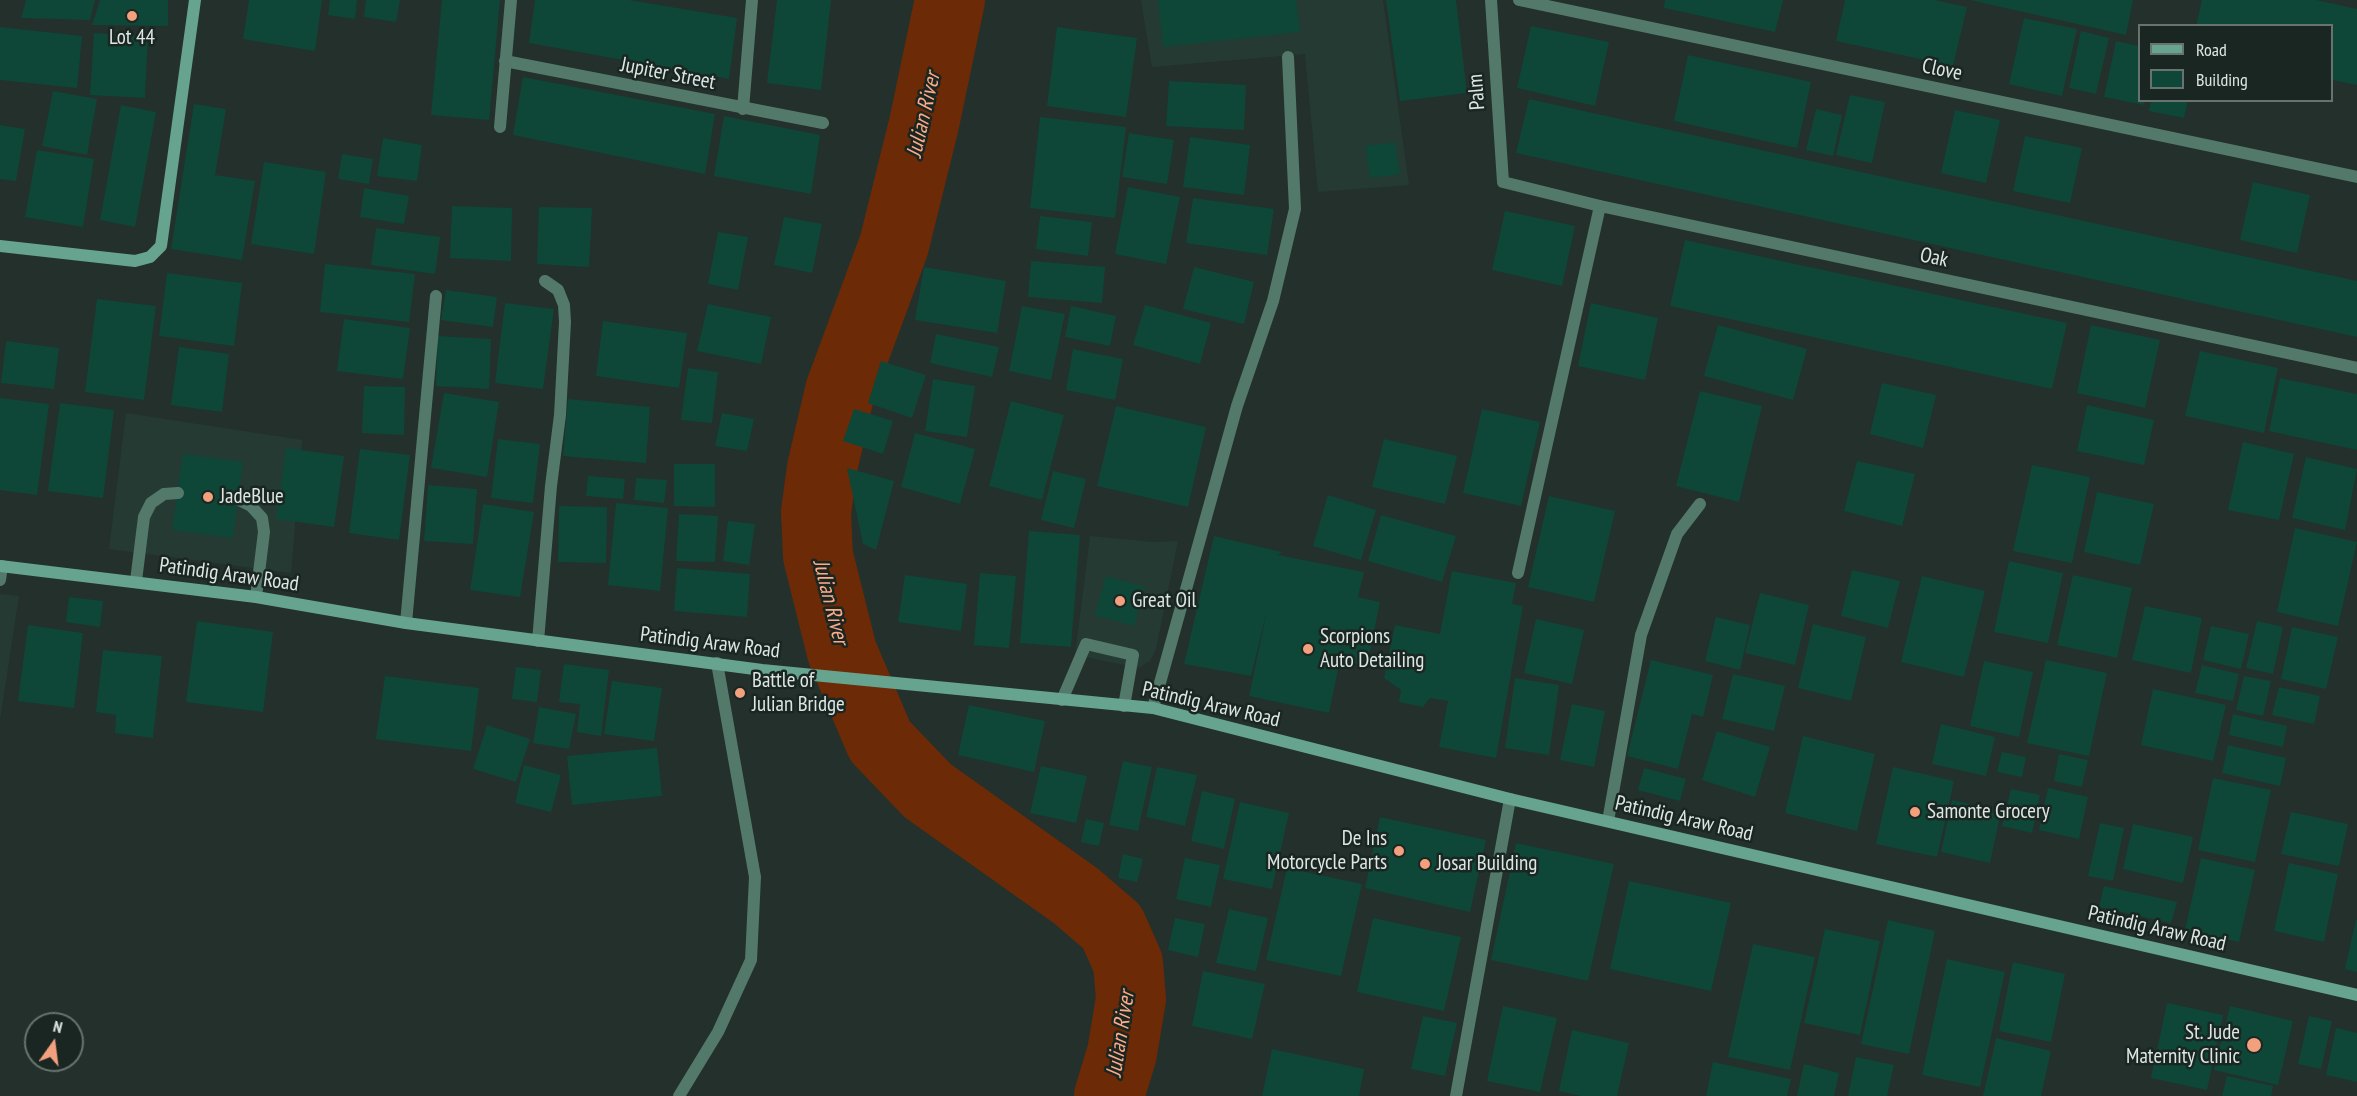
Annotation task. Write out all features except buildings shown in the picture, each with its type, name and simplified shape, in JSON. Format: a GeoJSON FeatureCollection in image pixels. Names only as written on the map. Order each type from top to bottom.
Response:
{"type":"FeatureCollection","features":[{"type":"Feature","properties":{"kind":"main road"},"geometry":{"type":"LineString","coordinates":[[0,246],[135,261],[150,257],[161,246],[195,0]]}},
{"type":"Feature","properties":{"kind":"main road","name":"Patindig Araw Road"},"geometry":{"type":"LineString","coordinates":[[1,566],[256,597],[406,623],[762,670],[1153,708],[1510,799],[2357,995]]}},
{"type":"Feature","properties":{"kind":"street"},"geometry":{"type":"LineString","coordinates":[[500,127],[511,0]]}},
{"type":"Feature","properties":{"kind":"street"},"geometry":{"type":"LineString","coordinates":[[743,108],[752,0]]}},
{"type":"Feature","properties":{"kind":"street","name":"Palm"},"geometry":{"type":"LineString","coordinates":[[1491,0],[1503,182]]}},
{"type":"Feature","properties":{"kind":"street","name":"Clove"},"geometry":{"type":"LineString","coordinates":[[1519,0],[2357,177]]}},
{"type":"Feature","properties":{"kind":"street"},"geometry":{"type":"LineString","coordinates":[[1153,708],[1237,406],[1273,301],[1295,209],[1288,57]]}},
{"type":"Feature","properties":{"kind":"street","name":"Jupiter Street"},"geometry":{"type":"LineString","coordinates":[[506,62],[823,123]]}},
{"type":"Feature","properties":{"kind":"street","name":"Oak"},"geometry":{"type":"LineString","coordinates":[[1503,182],[1600,206],[2357,368]]}},
{"type":"Feature","properties":{"kind":"street"},"geometry":{"type":"LineString","coordinates":[[1518,573],[1600,206]]}},
{"type":"Feature","properties":{"kind":"street"},"geometry":{"type":"LineString","coordinates":[[538,641],[551,486],[560,415],[565,322],[564,305],[558,290],[545,281]]}},
{"type":"Feature","properties":{"kind":"street"},"geometry":{"type":"LineString","coordinates":[[406,623],[436,296]]}},
{"type":"Feature","properties":{"kind":"street"},"geometry":{"type":"LineString","coordinates":[[136,581],[144,517],[151,503],[164,494],[178,493]]}},
{"type":"Feature","properties":{"kind":"street"},"geometry":{"type":"LineString","coordinates":[[238,500],[251,506],[262,518],[264,532],[256,597]]}},
{"type":"Feature","properties":{"kind":"street"},"geometry":{"type":"LineString","coordinates":[[1608,821],[1641,635],[1677,534],[1700,504]]}},
{"type":"Feature","properties":{"kind":"street"},"geometry":{"type":"LineString","coordinates":[[0,580],[1,566]]}},
{"type":"Feature","properties":{"kind":"street"},"geometry":{"type":"LineString","coordinates":[[1062,700],[1086,644],[1132,655],[1124,706]]}},
{"type":"Feature","properties":{"kind":"street"},"geometry":{"type":"LineString","coordinates":[[679,1096],[718,1032],[751,960],[755,877],[717,663]]}},
{"type":"Feature","properties":{"kind":"street"},"geometry":{"type":"LineString","coordinates":[[1456,1096],[1510,799]]}},
{"type":"Feature","properties":{"kind":"shaded area"},"geometry":{"type":"Polygon","coordinates":[[[1141,0],[1383,0],[1409,185],[1318,192],[1305,54],[1152,67],[1141,0]]]}},
{"type":"Feature","properties":{"kind":"shaded area"},"geometry":{"type":"Polygon","coordinates":[[[126,413],[302,440],[291,573],[109,549],[126,413]]]}},
{"type":"Feature","properties":{"kind":"shaded area"},"geometry":{"type":"Polygon","coordinates":[[[1090,536],[1153,542],[1178,541],[1156,649],[1150,661],[1139,668],[1075,655],[1090,536]]]}},
{"type":"Feature","properties":{"kind":"shaded area"},"geometry":{"type":"Polygon","coordinates":[[[0,594],[19,596],[0,720],[0,594]]]}},
{"type":"Feature","properties":{"kind":"waterway","name":"Julian River"},"geometry":{"type":"LineString","coordinates":[[950,0],[924,124],[894,245],[840,391],[822,468],[816,512],[818,556],[842,652],[880,741],[928,791],[1076,896],[1112,927],[1128,963],[1131,999],[1122,1053],[1109,1096]]}},
{"type":"Feature","properties":{"kind":"place","name":"Lot 44"},"geometry":{"type":"Point","coordinates":[132,16]}},
{"type":"Feature","properties":{"kind":"place","name":"JadeBlue"},"geometry":{"type":"Point","coordinates":[208,497]}},
{"type":"Feature","properties":{"kind":"place","name":"Great Oil"},"geometry":{"type":"Point","coordinates":[1120,601]}},
{"type":"Feature","properties":{"kind":"place","name":"Scorpions Auto Detailing"},"geometry":{"type":"Point","coordinates":[1308,649]}},
{"type":"Feature","properties":{"kind":"place","name":"Battle of Julian Bridge"},"geometry":{"type":"Point","coordinates":[740,693]}},
{"type":"Feature","properties":{"kind":"place","name":"Samonte Grocery"},"geometry":{"type":"Point","coordinates":[1915,812]}},
{"type":"Feature","properties":{"kind":"place","name":"De Ins Motorcycle Parts"},"geometry":{"type":"Point","coordinates":[1399,851]}},
{"type":"Feature","properties":{"kind":"place","name":"Josar Building"},"geometry":{"type":"Point","coordinates":[1425,864]}},
{"type":"Feature","properties":{"kind":"place","name":"St. Jude Maternity Clinic"},"geometry":{"type":"Point","coordinates":[2254,1045]}}]}
